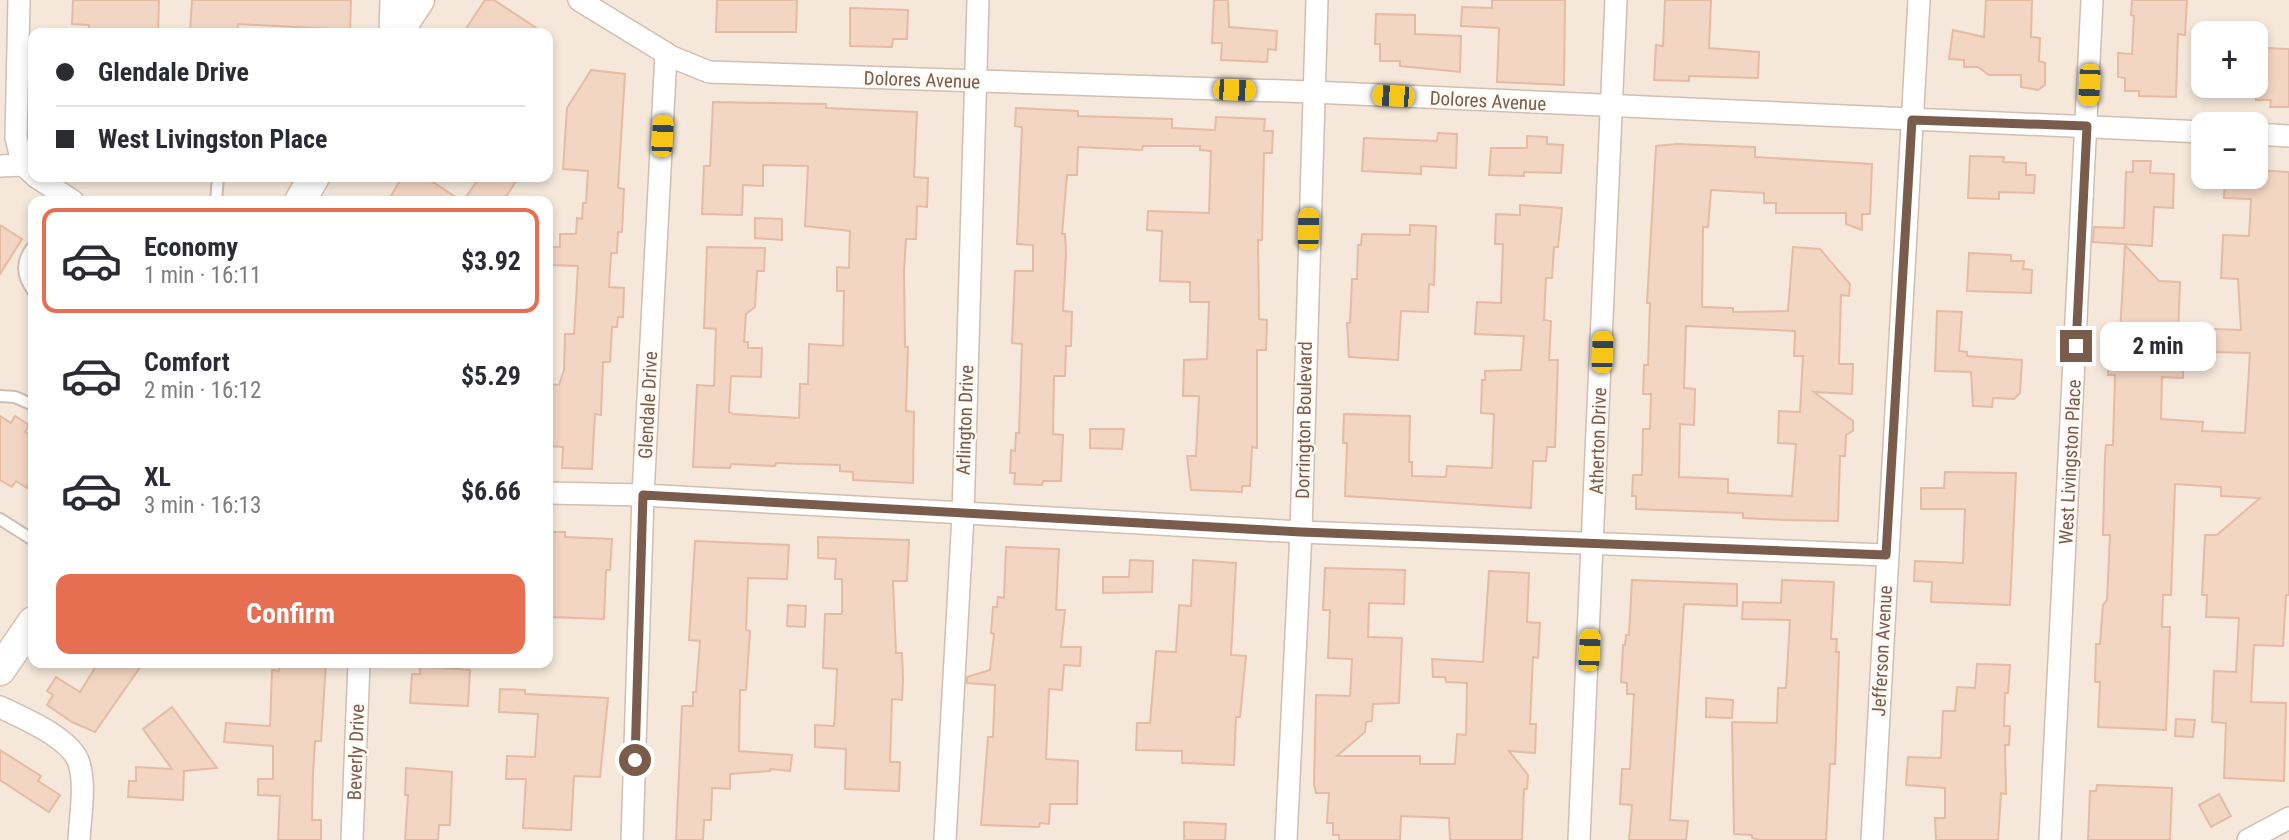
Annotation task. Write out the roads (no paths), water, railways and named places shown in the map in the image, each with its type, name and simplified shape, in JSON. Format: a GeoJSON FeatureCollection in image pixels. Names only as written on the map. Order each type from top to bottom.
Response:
{"type":"FeatureCollection","features":[{"type":"Feature","properties":{"kind":"main road"},"geometry":{"type":"LineString","coordinates":[[400,28],[419,0]]}},
{"type":"Feature","properties":{"kind":"main road"},"geometry":{"type":"LineString","coordinates":[[0,670],[28,629]]}},
{"type":"Feature","properties":{"kind":"street"},"geometry":{"type":"LineString","coordinates":[[19,0],[25,64],[16,138],[28,161]]}},
{"type":"Feature","properties":{"kind":"street"},"geometry":{"type":"LineString","coordinates":[[390,28],[391,0]]}},
{"type":"Feature","properties":{"kind":"street"},"geometry":{"type":"LineString","coordinates":[[579,0],[666,54]]}},
{"type":"Feature","properties":{"kind":"street","name":"Arlington Drive"},"geometry":{"type":"LineString","coordinates":[[944,840],[963,515],[978,0]]}},
{"type":"Feature","properties":{"kind":"street","name":"Dorrington Boulevard"},"geometry":{"type":"LineString","coordinates":[[1286,840],[1301,532],[1311,92],[1317,0]]}},
{"type":"Feature","properties":{"kind":"street","name":"Atherton Drive"},"geometry":{"type":"LineString","coordinates":[[1579,840],[1616,0]]}},
{"type":"Feature","properties":{"kind":"street","name":"Jefferson Avenue"},"geometry":{"type":"LineString","coordinates":[[1872,840],[1919,0]]}},
{"type":"Feature","properties":{"kind":"street","name":"West Livingston Place"},"geometry":{"type":"LineString","coordinates":[[2050,840],[2092,0]]}},
{"type":"Feature","properties":{"kind":"street","name":"Dolores Avenue"},"geometry":{"type":"LineString","coordinates":[[666,54],[709,72],[1311,92],[2191,131]]}},
{"type":"Feature","properties":{"kind":"street","name":"Glendale Drive"},"geometry":{"type":"LineString","coordinates":[[632,840],[643,495],[666,54]]}},
{"type":"Feature","properties":{"kind":"street"},"geometry":{"type":"LineString","coordinates":[[2268,134],[2289,135]]}},
{"type":"Feature","properties":{"kind":"street"},"geometry":{"type":"LineString","coordinates":[[0,166],[28,176]]}},
{"type":"Feature","properties":{"kind":"street"},"geometry":{"type":"LineString","coordinates":[[42,182],[65,196]]}},
{"type":"Feature","properties":{"kind":"street"},"geometry":{"type":"LineString","coordinates":[[553,493],[643,495],[1301,532],[1886,555]]}},
{"type":"Feature","properties":{"kind":"street","name":"Beverly Drive"},"geometry":{"type":"LineString","coordinates":[[352,840],[359,668]]}},
{"type":"Feature","properties":{"kind":"street"},"geometry":{"type":"LineString","coordinates":[[0,707],[39,726],[72,750],[79,763],[81,777],[79,840]]}},
{"type":"Feature","properties":{"kind":"street"},"geometry":{"type":"LineString","coordinates":[[2248,840],[2289,818]]}},
{"type":"Feature","properties":{"kind":"lane"},"geometry":{"type":"LineString","coordinates":[[28,252],[23,273],[28,282]]}},
{"type":"Feature","properties":{"kind":"lane"},"geometry":{"type":"LineString","coordinates":[[0,396],[16,397],[28,403]]}},
{"type":"Feature","properties":{"kind":"lane"},"geometry":{"type":"LineString","coordinates":[[0,519],[28,537]]}}]}
